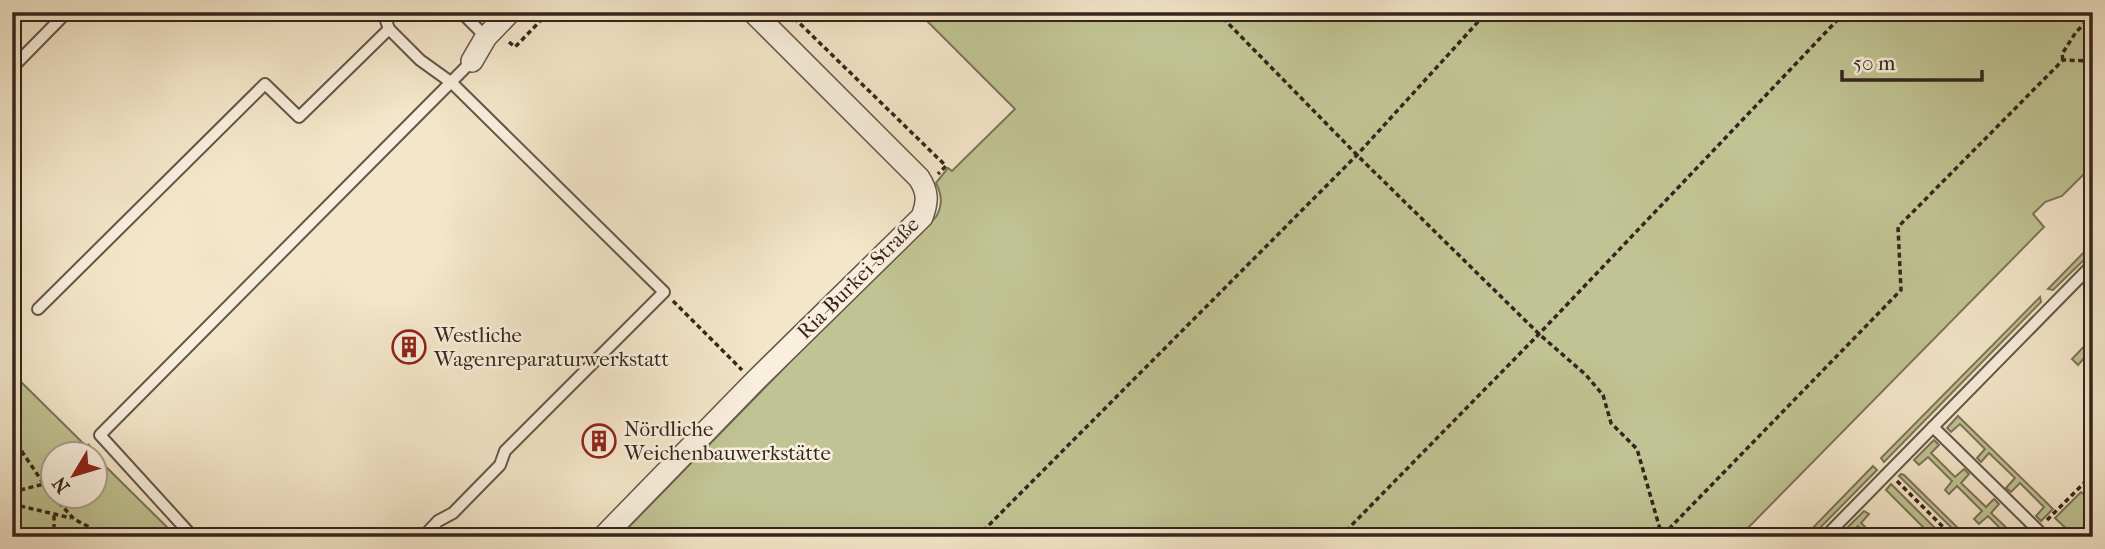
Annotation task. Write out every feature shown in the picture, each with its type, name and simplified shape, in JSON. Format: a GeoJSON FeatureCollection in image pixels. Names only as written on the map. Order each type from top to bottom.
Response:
{"type":"FeatureCollection","features":[{"type":"Feature","properties":{"kind":"street","name":"Ria-Burkei-Straße"},"geometry":{"type":"LineString","coordinates":[[603,537],[754,382],[922,217],[927,204],[926,189],[919,178],[753,12]]}},
{"type":"Feature","properties":{"kind":"street"},"geometry":{"type":"LineString","coordinates":[[472,61],[497,26]]}},
{"type":"Feature","properties":{"kind":"lane"},"geometry":{"type":"LineString","coordinates":[[12,68],[67,12]]}},
{"type":"Feature","properties":{"kind":"lane"},"geometry":{"type":"LineString","coordinates":[[383,12],[389,29],[420,60],[452,83],[664,292],[505,451],[499,465],[453,513],[438,521],[423,537]]}},
{"type":"Feature","properties":{"kind":"lane"},"geometry":{"type":"LineString","coordinates":[[461,12],[497,26]]}},
{"type":"Feature","properties":{"kind":"lane"},"geometry":{"type":"LineString","coordinates":[[38,309],[265,84],[299,117],[389,29]]}},
{"type":"Feature","properties":{"kind":"lane"},"geometry":{"type":"LineString","coordinates":[[193,537],[100,435],[472,61]]}},
{"type":"Feature","properties":{"kind":"lane"},"geometry":{"type":"LineString","coordinates":[[1825,537],[2093,264]]}},
{"type":"Feature","properties":{"kind":"lane"},"geometry":{"type":"LineString","coordinates":[[1933,427],[2042,533]]}},
{"type":"Feature","properties":{"kind":"path"},"geometry":{"type":"LineString","coordinates":[[497,26],[515,47],[549,12]]}},
{"type":"Feature","properties":{"kind":"path"},"geometry":{"type":"LineString","coordinates":[[788,12],[946,166],[926,189]]}},
{"type":"Feature","properties":{"kind":"path"},"geometry":{"type":"LineString","coordinates":[[1217,12],[1357,155],[1539,334],[1586,374],[1603,395],[1611,423],[1637,449],[1662,536],[1901,290],[1898,227],[2063,60],[2093,61]]}},
{"type":"Feature","properties":{"kind":"path"},"geometry":{"type":"LineString","coordinates":[[977,537],[1357,155],[1487,12]]}},
{"type":"Feature","properties":{"kind":"path"},"geometry":{"type":"LineString","coordinates":[[1340,537],[1539,334],[1845,12]]}},
{"type":"Feature","properties":{"kind":"path"},"geometry":{"type":"LineString","coordinates":[[2063,60],[2062,54],[2087,19],[2093,15]]}},
{"type":"Feature","properties":{"kind":"path"},"geometry":{"type":"LineString","coordinates":[[664,292],[754,382]]}},
{"type":"Feature","properties":{"kind":"path"},"geometry":{"type":"LineString","coordinates":[[12,438],[38,475]]}},
{"type":"Feature","properties":{"kind":"path"},"geometry":{"type":"LineString","coordinates":[[1888,472],[1953,537]]}},
{"type":"Feature","properties":{"kind":"path"},"geometry":{"type":"LineString","coordinates":[[2042,533],[2093,474]]}},
{"type":"Feature","properties":{"kind":"path"},"geometry":{"type":"LineString","coordinates":[[12,492],[38,486]]}},
{"type":"Feature","properties":{"kind":"path"},"geometry":{"type":"LineString","coordinates":[[12,503],[74,519],[108,537]]}},
{"type":"Feature","properties":{"kind":"path"},"geometry":{"type":"LineString","coordinates":[[66,510],[74,519]]}},
{"type":"Feature","properties":{"kind":"path"},"geometry":{"type":"LineString","coordinates":[[51,537],[54,530],[54,513]]}},
{"type":"Feature","properties":{"kind":"green space"},"geometry":{"type":"Polygon","coordinates":[[[918,12],[2093,12],[2093,165],[2062,196],[2045,202],[2033,214],[2044,227],[1739,537],[619,537],[826,325],[936,217],[941,200],[936,183],[948,168],[952,171],[1015,109],[918,12]]]}},
{"type":"Feature","properties":{"kind":"green space"},"geometry":{"type":"Polygon","coordinates":[[[2093,243],[2093,251],[2053,290],[2048,289],[2093,243]]]}},
{"type":"Feature","properties":{"kind":"green space"},"geometry":{"type":"Polygon","coordinates":[[[2040,297],[2041,302],[1884,462],[1881,458],[2040,297]]]}},
{"type":"Feature","properties":{"kind":"green space"},"geometry":{"type":"Polygon","coordinates":[[[2092,338],[2093,349],[2089,352],[2093,356],[2093,362],[2086,356],[2078,365],[2072,359],[2092,338]]]}},
{"type":"Feature","properties":{"kind":"green space"},"geometry":{"type":"Polygon","coordinates":[[[12,373],[80,440],[38,440],[38,510],[108,510],[108,469],[177,537],[12,537],[12,373]]]}},
{"type":"Feature","properties":{"kind":"green space"},"geometry":{"type":"Polygon","coordinates":[[[1958,416],[2053,509],[2041,521],[2036,516],[2044,507],[2020,483],[2011,492],[2006,488],[2015,478],[1989,453],[1981,462],[1977,458],[1985,449],[1960,424],[1951,432],[1947,428],[1958,416]]]}},
{"type":"Feature","properties":{"kind":"green space"},"geometry":{"type":"Polygon","coordinates":[[[1934,440],[1939,445],[1931,453],[1955,477],[1964,469],[1969,474],[1961,483],[1986,507],[1994,499],[1999,504],[1991,513],[2016,537],[2009,537],[1988,516],[1979,524],[1974,519],[1982,511],[1957,486],[1949,494],[1945,490],[1952,481],[1928,457],[1919,465],[1914,460],[1934,440]]]}},
{"type":"Feature","properties":{"kind":"green space"},"geometry":{"type":"Polygon","coordinates":[[[1873,466],[1877,470],[1811,537],[1804,537],[1873,466]]]}},
{"type":"Feature","properties":{"kind":"green space"},"geometry":{"type":"Polygon","coordinates":[[[1901,474],[1967,537],[1961,537],[1899,476],[1901,474]]]}},
{"type":"Feature","properties":{"kind":"green space"},"geometry":{"type":"Polygon","coordinates":[[[1891,484],[1944,537],[1933,537],[1886,490],[1891,484]]]}},
{"type":"Feature","properties":{"kind":"green space"},"geometry":{"type":"Polygon","coordinates":[[[2081,492],[2088,498],[2086,514],[2093,537],[2075,537],[2055,518],[2081,492]]]}},
{"type":"Feature","properties":{"kind":"green space"},"geometry":{"type":"Polygon","coordinates":[[[1864,511],[1869,514],[1861,523],[1876,537],[1869,537],[1858,526],[1850,535],[1846,529],[1864,511]]]}},
{"type":"Feature","properties":{"kind":"green space"},"geometry":{"type":"Polygon","coordinates":[[[2024,528],[2030,533],[2026,537],[2016,537],[2024,528]]]}},
{"type":"Feature","properties":{"kind":"place","name":"Westliche Wagenreparaturwerkstatt"},"geometry":{"type":"Point","coordinates":[409,347]}},
{"type":"Feature","properties":{"kind":"place","name":"Nördliche Weichenbauwerkstätte"},"geometry":{"type":"Point","coordinates":[599,441]}}]}
